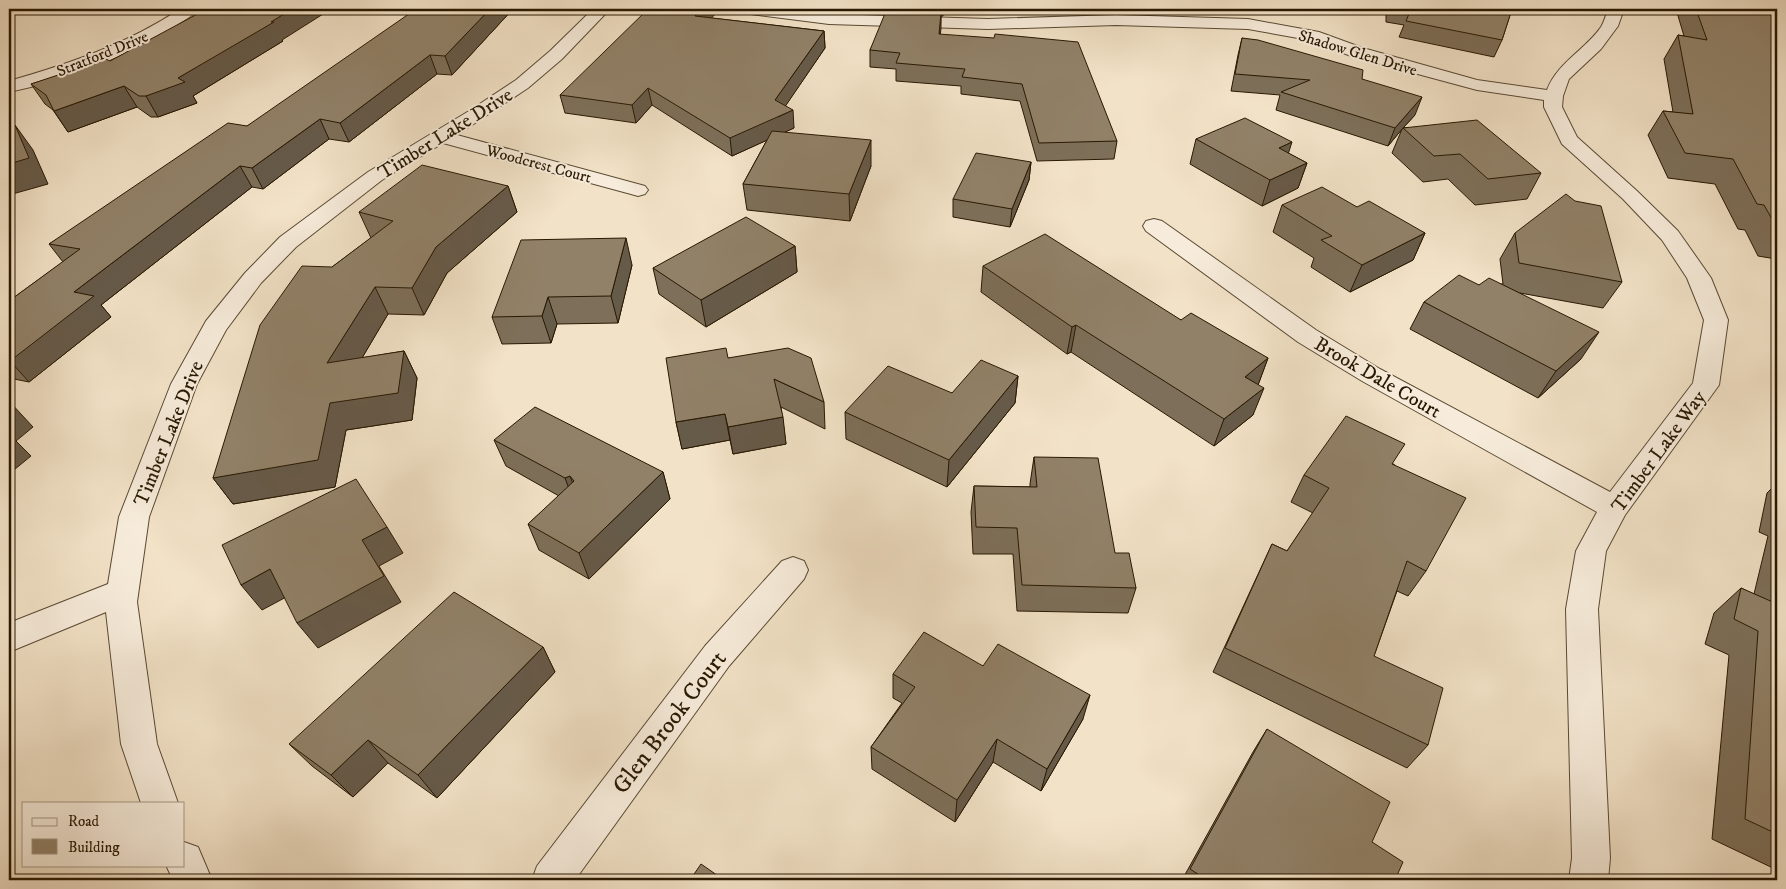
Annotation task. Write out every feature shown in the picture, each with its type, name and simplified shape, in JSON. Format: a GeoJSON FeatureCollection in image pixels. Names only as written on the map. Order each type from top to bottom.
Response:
{"type":"FeatureCollection","features":[{"type":"Feature","properties":{"kind":"street","name":"Stratford Drive"},"geometry":{"type":"LineString","coordinates":[[9,88],[85,62],[142,38],[190,9]]}},
{"type":"Feature","properties":{"kind":"street","name":"Timber Lake Drive"},"geometry":{"type":"LineString","coordinates":[[160,802],[139,744],[121,602],[122,592],[134,517],[184,384],[215,327],[253,278],[288,242],[375,176],[522,84],[556,55],[602,9]]}},
{"type":"Feature","properties":{"kind":"street","name":"Shadow Glen Drive"},"geometry":{"type":"LineString","coordinates":[[741,9],[828,19],[988,24],[1116,20],[1248,24],[1313,36],[1383,60],[1477,85],[1554,96]]}},
{"type":"Feature","properties":{"kind":"street"},"geometry":{"type":"LineString","coordinates":[[1554,96],[1561,77],[1595,45],[1610,26],[1616,9]]}},
{"type":"Feature","properties":{"kind":"street","name":"Timber Lake Way"},"geometry":{"type":"LineString","coordinates":[[1554,96],[1553,107],[1569,140],[1630,194],[1670,236],[1699,278],[1716,320],[1706,385],[1614,508],[1591,551],[1582,609],[1592,858],[1589,880]]}},
{"type":"Feature","properties":{"kind":"street","name":"Woodcrest Court"},"geometry":{"type":"LineString","coordinates":[[440,136],[638,190]]}},
{"type":"Feature","properties":{"kind":"street","name":"Brook Dale Court"},"geometry":{"type":"LineString","coordinates":[[1154,226],[1307,336],[1371,375],[1614,508]]}},
{"type":"Feature","properties":{"kind":"street","name":"Glen Brook Court"},"geometry":{"type":"LineString","coordinates":[[551,880],[717,656],[794,570]]}},
{"type":"Feature","properties":{"kind":"street"},"geometry":{"type":"LineString","coordinates":[[9,638],[122,592]]}},
{"type":"Feature","properties":{"kind":"street"},"geometry":{"type":"LineString","coordinates":[[185,863],[193,880]]}},
{"type":"Feature","properties":{"kind":"building"},"geometry":{"type":"Polygon","coordinates":[[[212,9],[292,9],[271,22],[274,22],[178,78],[185,82],[146,96],[139,96],[124,86],[54,111],[46,95],[31,84],[106,59],[110,61],[203,11],[207,12],[212,9]]]}},
{"type":"Feature","properties":{"kind":"building"},"geometry":{"type":"Polygon","coordinates":[[[416,9],[490,9],[445,56],[430,55],[340,123],[320,119],[252,168],[240,166],[74,292],[94,296],[9,360],[9,301],[80,249],[49,244],[228,123],[247,126],[416,9]]]}},
{"type":"Feature","properties":{"kind":"building"},"geometry":{"type":"Polygon","coordinates":[[[648,9],[702,9],[695,16],[824,31],[775,100],[793,110],[730,138],[648,88],[632,105],[560,95],[648,9]]]}},
{"type":"Feature","properties":{"kind":"building"},"geometry":{"type":"Polygon","coordinates":[[[1411,9],[1512,9],[1502,40],[1406,21],[1411,9]]]}},
{"type":"Feature","properties":{"kind":"building"},"geometry":{"type":"Polygon","coordinates":[[[1696,9],[1777,9],[1777,228],[1764,205],[1757,204],[1733,159],[1685,153],[1663,111],[1693,114],[1678,35],[1707,40],[1696,9]]]}},
{"type":"Feature","properties":{"kind":"building"},"geometry":{"type":"Polygon","coordinates":[[[886,11],[941,13],[939,34],[994,38],[995,34],[1078,42],[1117,141],[1039,143],[1022,84],[962,77],[965,69],[896,63],[900,53],[870,50],[886,11]]]}},
{"type":"Feature","properties":{"kind":"building"},"geometry":{"type":"Polygon","coordinates":[[[1242,38],[1258,40],[1363,70],[1362,79],[1422,97],[1395,128],[1281,92],[1310,80],[1235,74],[1242,38]]]}},
{"type":"Feature","properties":{"kind":"building"},"geometry":{"type":"Polygon","coordinates":[[[1245,118],[1292,142],[1279,148],[1307,163],[1270,180],[1196,139],[1245,118]]]}},
{"type":"Feature","properties":{"kind":"building"},"geometry":{"type":"Polygon","coordinates":[[[1477,120],[1541,173],[1488,179],[1460,154],[1434,156],[1403,128],[1477,120]]]}},
{"type":"Feature","properties":{"kind":"building"},"geometry":{"type":"Polygon","coordinates":[[[15,125],[29,158],[9,164],[9,127],[15,125]]]}},
{"type":"Feature","properties":{"kind":"building"},"geometry":{"type":"Polygon","coordinates":[[[772,131],[871,140],[849,194],[743,184],[772,131]]]}},
{"type":"Feature","properties":{"kind":"building"},"geometry":{"type":"Polygon","coordinates":[[[976,153],[1031,162],[1012,209],[953,199],[976,153]]]}},
{"type":"Feature","properties":{"kind":"building"},"geometry":{"type":"Polygon","coordinates":[[[422,165],[508,186],[436,247],[412,288],[375,287],[327,363],[404,351],[398,393],[330,403],[318,460],[213,478],[260,325],[302,266],[332,267],[393,221],[359,212],[422,165]]]}},
{"type":"Feature","properties":{"kind":"building"},"geometry":{"type":"Polygon","coordinates":[[[1322,187],[1357,207],[1369,201],[1425,233],[1362,265],[1321,240],[1332,236],[1282,205],[1322,187]]]}},
{"type":"Feature","properties":{"kind":"building"},"geometry":{"type":"Polygon","coordinates":[[[1566,194],[1575,201],[1601,206],[1622,282],[1519,263],[1515,233],[1566,194]]]}},
{"type":"Feature","properties":{"kind":"building"},"geometry":{"type":"Polygon","coordinates":[[[746,217],[795,246],[701,300],[653,268],[746,217]]]}},
{"type":"Feature","properties":{"kind":"building"},"geometry":{"type":"Polygon","coordinates":[[[1045,234],[1181,320],[1191,313],[1268,358],[1245,377],[1264,388],[1224,419],[1076,325],[1072,327],[983,266],[1045,234]]]}},
{"type":"Feature","properties":{"kind":"building"},"geometry":{"type":"Polygon","coordinates":[[[626,238],[611,296],[548,297],[542,316],[492,317],[521,240],[626,238]]]}},
{"type":"Feature","properties":{"kind":"building"},"geometry":{"type":"Polygon","coordinates":[[[1459,275],[1479,285],[1489,278],[1599,332],[1556,371],[1424,302],[1459,275]]]}},
{"type":"Feature","properties":{"kind":"building"},"geometry":{"type":"Polygon","coordinates":[[[726,348],[728,358],[788,348],[811,358],[824,402],[774,379],[783,417],[728,427],[725,414],[676,422],[666,358],[726,348]]]}},
{"type":"Feature","properties":{"kind":"building"},"geometry":{"type":"Polygon","coordinates":[[[981,360],[1018,376],[949,460],[845,412],[888,366],[952,393],[981,360]]]}},
{"type":"Feature","properties":{"kind":"building"},"geometry":{"type":"Polygon","coordinates":[[[535,407],[663,472],[579,553],[528,524],[574,481],[570,476],[565,478],[494,440],[535,407]]]}},
{"type":"Feature","properties":{"kind":"building"},"geometry":{"type":"Polygon","coordinates":[[[1346,416],[1405,444],[1392,464],[1466,498],[1426,571],[1407,561],[1374,656],[1443,688],[1428,745],[1225,648],[1272,544],[1287,551],[1329,488],[1304,475],[1346,416]]]}},
{"type":"Feature","properties":{"kind":"building"},"geometry":{"type":"Polygon","coordinates":[[[1034,457],[1098,458],[1115,553],[1129,553],[1136,588],[1022,585],[1017,528],[976,527],[974,486],[1037,487],[1034,457]]]}},
{"type":"Feature","properties":{"kind":"building"},"geometry":{"type":"Polygon","coordinates":[[[356,479],[387,527],[362,540],[384,576],[297,623],[270,569],[241,585],[222,545],[356,479]]]}},
{"type":"Feature","properties":{"kind":"building"},"geometry":{"type":"Polygon","coordinates":[[[1741,588],[1775,603],[1777,594],[1777,834],[1745,819],[1758,631],[1734,619],[1741,588]]]}},
{"type":"Feature","properties":{"kind":"building"},"geometry":{"type":"Polygon","coordinates":[[[454,592],[543,647],[418,775],[368,740],[331,775],[289,744],[454,592]]]}},
{"type":"Feature","properties":{"kind":"building"},"geometry":{"type":"Polygon","coordinates":[[[924,632],[983,666],[998,644],[1090,695],[1047,769],[997,739],[957,800],[871,747],[915,687],[893,674],[924,632]]]}},
{"type":"Feature","properties":{"kind":"building"},"geometry":{"type":"Polygon","coordinates":[[[1267,729],[1390,802],[1372,842],[1403,862],[1395,880],[1207,880],[1190,869],[1267,729]]]}},
{"type":"Feature","properties":{"kind":"building"},"geometry":{"type":"Polygon","coordinates":[[[701,864],[724,880],[690,880],[701,864]]]}}]}
